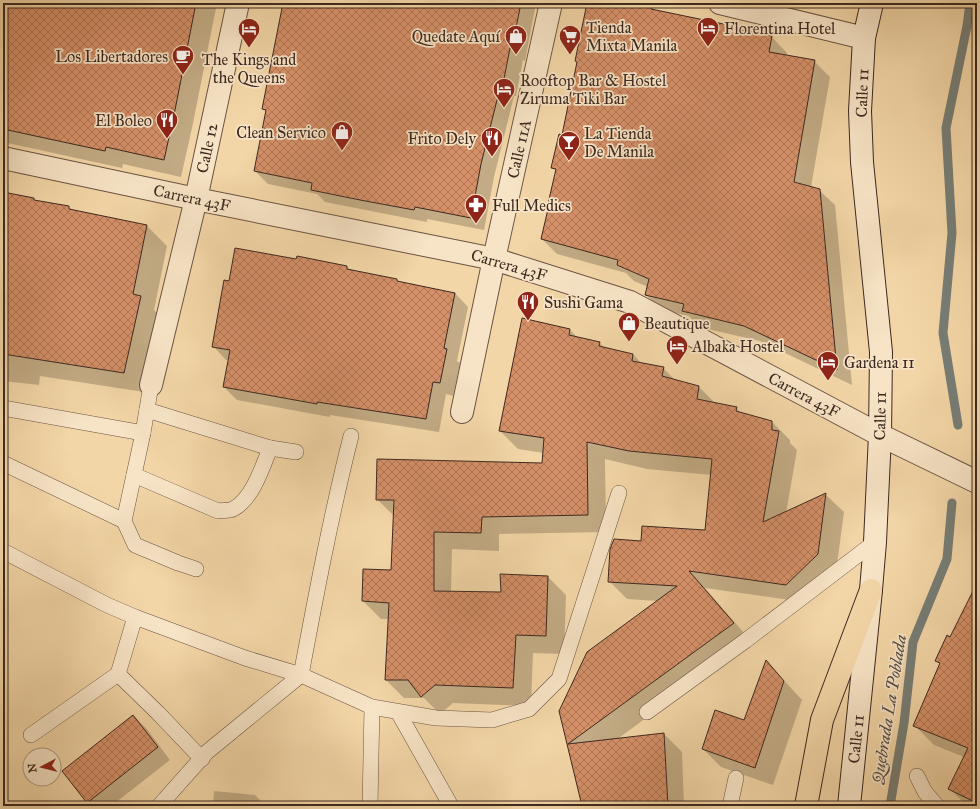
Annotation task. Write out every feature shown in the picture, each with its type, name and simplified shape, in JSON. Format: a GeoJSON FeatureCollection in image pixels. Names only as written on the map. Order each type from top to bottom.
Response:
{"type":"FeatureCollection","features":[{"type":"Feature","properties":{"kind":"main road"},"geometry":{"type":"LineString","coordinates":[[806,806],[822,720],[871,590]]}},
{"type":"Feature","properties":{"kind":"street","name":"Calle 12"},"geometry":{"type":"LineString","coordinates":[[151,385],[196,199],[238,3]]}},
{"type":"Feature","properties":{"kind":"street","name":"Calle 11A"},"geometry":{"type":"LineString","coordinates":[[462,412],[494,259],[551,3]]}},
{"type":"Feature","properties":{"kind":"street"},"geometry":{"type":"LineString","coordinates":[[720,3],[864,38]]}},
{"type":"Feature","properties":{"kind":"street","name":"Calle 11"},"geometry":{"type":"LineString","coordinates":[[849,806],[871,590],[875,542],[880,435],[881,352],[861,155],[860,111],[864,38],[872,3]]}},
{"type":"Feature","properties":{"kind":"street","name":"Carrera 43F"},"geometry":{"type":"LineString","coordinates":[[3,158],[196,199],[494,259],[630,302],[880,435],[977,482]]}},
{"type":"Feature","properties":{"kind":"lane"},"geometry":{"type":"LineString","coordinates":[[151,385],[143,433],[124,521],[135,545],[196,569]]}},
{"type":"Feature","properties":{"kind":"lane"},"geometry":{"type":"LineString","coordinates":[[3,408],[143,433]]}},
{"type":"Feature","properties":{"kind":"lane"},"geometry":{"type":"LineString","coordinates":[[147,410],[270,448],[296,452]]}},
{"type":"Feature","properties":{"kind":"lane"},"geometry":{"type":"LineString","coordinates":[[159,806],[207,752],[301,675],[339,487],[351,436]]}},
{"type":"Feature","properties":{"kind":"lane"},"geometry":{"type":"LineString","coordinates":[[134,475],[218,511],[233,509],[244,500],[259,476],[270,448]]}},
{"type":"Feature","properties":{"kind":"lane"},"geometry":{"type":"LineString","coordinates":[[3,463],[124,521]]}},
{"type":"Feature","properties":{"kind":"lane"},"geometry":{"type":"LineString","coordinates":[[3,551],[135,617],[245,658],[301,675],[372,707],[436,718],[492,720],[529,709],[559,680],[619,493]]}},
{"type":"Feature","properties":{"kind":"lane"},"geometry":{"type":"LineString","coordinates":[[647,712],[751,636],[875,542]]}},
{"type":"Feature","properties":{"kind":"lane"},"geometry":{"type":"LineString","coordinates":[[31,735],[118,674],[135,617]]}},
{"type":"Feature","properties":{"kind":"lane"},"geometry":{"type":"LineString","coordinates":[[118,674],[202,758]]}},
{"type":"Feature","properties":{"kind":"lane"},"geometry":{"type":"LineString","coordinates":[[370,806],[372,707]]}},
{"type":"Feature","properties":{"kind":"lane"},"geometry":{"type":"LineString","coordinates":[[398,712],[451,806]]}},
{"type":"Feature","properties":{"kind":"lane"},"geometry":{"type":"LineString","coordinates":[[917,776],[924,792],[937,806]]}},
{"type":"Feature","properties":{"kind":"lane"},"geometry":{"type":"LineString","coordinates":[[730,806],[736,778]]}},
{"type":"Feature","properties":{"kind":"building"},"geometry":{"type":"Polygon","coordinates":[[[3,3],[196,3],[164,160],[106,147],[105,151],[3,129],[3,3]]]}},
{"type":"Feature","properties":{"kind":"building"},"geometry":{"type":"Polygon","coordinates":[[[283,3],[521,3],[512,48],[510,48],[503,84],[501,84],[481,164],[471,218],[415,207],[414,210],[311,190],[312,183],[254,171],[266,110],[262,109],[283,3]]]}},
{"type":"Feature","properties":{"kind":"building"},"geometry":{"type":"Polygon","coordinates":[[[587,3],[652,3],[651,9],[738,27],[737,29],[772,36],[769,52],[815,60],[794,182],[820,189],[837,370],[744,326],[682,311],[684,304],[645,295],[649,279],[617,265],[618,260],[541,239],[556,169],[551,168],[559,134],[562,135],[587,3]]]}},
{"type":"Feature","properties":{"kind":"building"},"geometry":{"type":"Polygon","coordinates":[[[3,192],[34,198],[34,200],[69,206],[69,209],[147,225],[133,294],[141,296],[124,373],[3,354],[3,192]]]}},
{"type":"Feature","properties":{"kind":"building"},"geometry":{"type":"Polygon","coordinates":[[[235,248],[296,259],[297,256],[347,266],[347,269],[455,293],[444,348],[447,349],[440,383],[433,382],[426,419],[317,402],[317,404],[223,387],[230,350],[212,347],[224,280],[229,281],[235,248]]]}},
{"type":"Feature","properties":{"kind":"building"},"geometry":{"type":"Polygon","coordinates":[[[522,318],[570,329],[569,335],[600,342],[599,346],[633,354],[632,361],[664,367],[662,376],[699,386],[697,399],[737,407],[736,411],[772,421],[772,430],[779,431],[763,522],[826,493],[818,554],[786,585],[689,571],[734,623],[568,744],[664,733],[668,806],[582,806],[559,711],[587,652],[677,586],[608,582],[610,549],[614,539],[641,541],[642,526],[705,530],[712,459],[629,451],[587,442],[588,515],[482,517],[481,533],[434,532],[434,591],[501,592],[500,574],[548,576],[546,636],[516,635],[513,688],[435,685],[421,697],[408,680],[385,680],[389,603],[362,601],[363,569],[391,570],[394,500],[376,500],[377,459],[542,463],[544,438],[499,431],[522,318]]]}},
{"type":"Feature","properties":{"kind":"building"},"geometry":{"type":"Polygon","coordinates":[[[977,583],[977,803],[948,789],[968,748],[913,726],[940,663],[935,661],[947,635],[950,637],[977,583]]]}},
{"type":"Feature","properties":{"kind":"building"},"geometry":{"type":"Polygon","coordinates":[[[766,660],[784,681],[755,768],[702,749],[715,710],[744,720],[766,660]]]}},
{"type":"Feature","properties":{"kind":"building"},"geometry":{"type":"Polygon","coordinates":[[[133,715],[158,747],[87,803],[62,771],[133,715]]]}},
{"type":"Feature","properties":{"kind":"waterway","name":"Quebrada La Poblada"},"geometry":{"type":"LineString","coordinates":[[958,425],[943,333],[952,233],[946,128],[967,26],[970,3]]}},
{"type":"Feature","properties":{"kind":"waterway","name":"Quebrada La Poblada"},"geometry":{"type":"LineString","coordinates":[[890,806],[904,723],[913,642],[947,559],[952,503]]}},
{"type":"Feature","properties":{"kind":"place","name":"The Kings and the Queens"},"geometry":{"type":"Point","coordinates":[249,48]}},
{"type":"Feature","properties":{"kind":"place","name":"Florentina Hotel"},"geometry":{"type":"Point","coordinates":[708,48]}},
{"type":"Feature","properties":{"kind":"place","name":"Quedate Aquí"},"geometry":{"type":"Point","coordinates":[516,56]}},
{"type":"Feature","properties":{"kind":"place","name":"Tienda Mixta Manila"},"geometry":{"type":"Point","coordinates":[570,56]}},
{"type":"Feature","properties":{"kind":"place","name":"Los Libertadores"},"geometry":{"type":"Point","coordinates":[183,76]}},
{"type":"Feature","properties":{"kind":"place","name":"Rooftop Bar & Hostel Ziruma Tiki Bar"},"geometry":{"type":"Point","coordinates":[504,108]}},
{"type":"Feature","properties":{"kind":"place","name":"El Boleo"},"geometry":{"type":"Point","coordinates":[167,140]}},
{"type":"Feature","properties":{"kind":"place","name":"Clean Servico"},"geometry":{"type":"Point","coordinates":[342,152]}},
{"type":"Feature","properties":{"kind":"place","name":"Frito Dely"},"geometry":{"type":"Point","coordinates":[492,158]}},
{"type":"Feature","properties":{"kind":"place","name":"La Tienda De Manila"},"geometry":{"type":"Point","coordinates":[569,162]}},
{"type":"Feature","properties":{"kind":"place","name":"Full Medics"},"geometry":{"type":"Point","coordinates":[476,224]}},
{"type":"Feature","properties":{"kind":"place","name":"Sushi Gama"},"geometry":{"type":"Point","coordinates":[528,322]}},
{"type":"Feature","properties":{"kind":"place","name":"Beautique"},"geometry":{"type":"Point","coordinates":[629,342]}},
{"type":"Feature","properties":{"kind":"place","name":"Albaka Hostel"},"geometry":{"type":"Point","coordinates":[677,366]}},
{"type":"Feature","properties":{"kind":"place","name":"Gardena 11"},"geometry":{"type":"Point","coordinates":[828,382]}}]}
